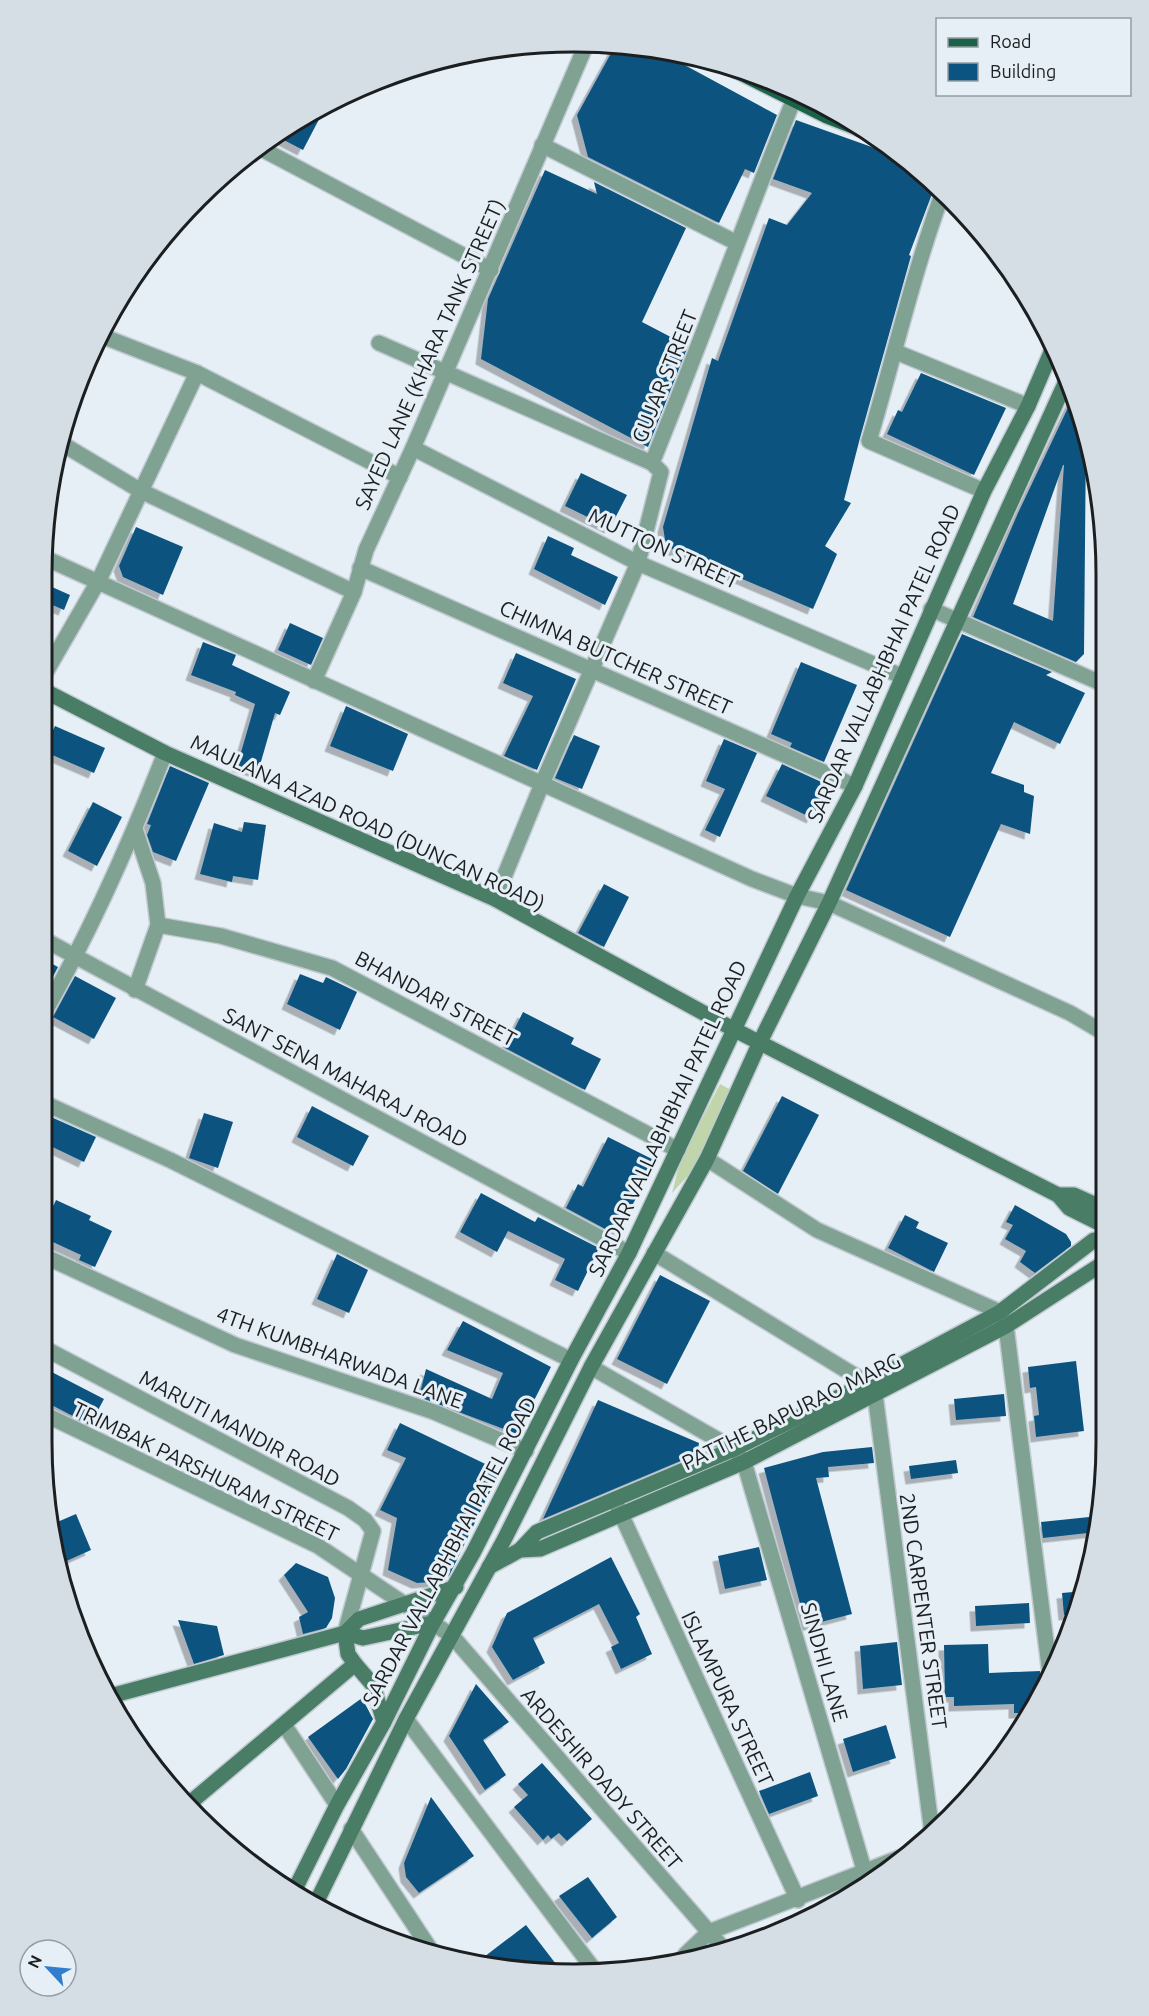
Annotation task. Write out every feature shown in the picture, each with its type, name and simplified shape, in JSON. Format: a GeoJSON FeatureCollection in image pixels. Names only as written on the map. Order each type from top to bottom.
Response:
{"type":"FeatureCollection","features":[{"type":"Feature","properties":{"kind":"main road","name":"SARDAR VALLABHBHAI PATEL ROAD"},"geometry":{"type":"LineString","coordinates":[[297,1884],[629,1253],[796,896],[855,786],[901,676],[984,491],[1028,406],[1049,357]]}},
{"type":"Feature","properties":{"kind":"main road","name":"SARDAR VALLABHBHAI PATEL ROAD"},"geometry":{"type":"LineString","coordinates":[[319,1897],[406,1719],[452,1636],[591,1367],[707,1159],[760,1042],[829,903],[1062,389]]}},
{"type":"Feature","properties":{"kind":"main road","name":"MAULANA AZAD ROAD (DUNCAN ROAD)"},"geometry":{"type":"LineString","coordinates":[[52,695],[165,753],[495,899],[733,1029],[1058,1196],[1069,1208],[1096,1214]]}},
{"type":"Feature","properties":{"kind":"main road"},"geometry":{"type":"LineString","coordinates":[[1003,1319],[1094,1240],[1096,1234]]}},
{"type":"Feature","properties":{"kind":"main road"},"geometry":{"type":"LineString","coordinates":[[1094,1240],[1096,1248]]}},
{"type":"Feature","properties":{"kind":"main road","name":"PATTHE BAPURAO MARG"},"geometry":{"type":"LineString","coordinates":[[452,1590],[520,1550],[540,1549],[618,1507],[744,1462],[1096,1265]]}},
{"type":"Feature","properties":{"kind":"main road"},"geometry":{"type":"LineString","coordinates":[[618,1507],[734,1449],[871,1389]]}},
{"type":"Feature","properties":{"kind":"main road"},"geometry":{"type":"LineString","coordinates":[[345,1634],[359,1619],[452,1590]]}},
{"type":"Feature","properties":{"kind":"main road"},"geometry":{"type":"LineString","coordinates":[[118,1694],[345,1634],[363,1638],[433,1623]]}},
{"type":"Feature","properties":{"kind":"main road"},"geometry":{"type":"LineString","coordinates":[[345,1634],[348,1654],[373,1685],[384,1722]]}},
{"type":"Feature","properties":{"kind":"main road"},"geometry":{"type":"LineString","coordinates":[[194,1799],[285,1726],[356,1664]]}},
{"type":"Feature","properties":{"kind":"street","name":"SAYED LANE (KHARA TANK STREET)"},"geometry":{"type":"LineString","coordinates":[[314,681],[354,592],[360,568],[491,270],[583,53]]}},
{"type":"Feature","properties":{"kind":"street","name":"GUJAR STREET"},"geometry":{"type":"LineString","coordinates":[[495,899],[638,562],[661,472],[652,463],[705,333],[737,243],[793,101]]}},
{"type":"Feature","properties":{"kind":"street"},"geometry":{"type":"LineString","coordinates":[[543,146],[737,243]]}},
{"type":"Feature","properties":{"kind":"street"},"geometry":{"type":"LineString","coordinates":[[268,152],[491,270]]}},
{"type":"Feature","properties":{"kind":"street"},"geometry":{"type":"LineString","coordinates":[[940,201],[924,244],[896,352],[869,441],[984,491]]}},
{"type":"Feature","properties":{"kind":"street"},"geometry":{"type":"LineString","coordinates":[[109,339],[197,373],[400,477]]}},
{"type":"Feature","properties":{"kind":"street"},"geometry":{"type":"LineString","coordinates":[[380,343],[446,370],[652,463]]}},
{"type":"Feature","properties":{"kind":"street"},"geometry":{"type":"LineString","coordinates":[[896,352],[1028,406]]}},
{"type":"Feature","properties":{"kind":"street"},"geometry":{"type":"LineString","coordinates":[[52,661],[99,580],[197,373]]}},
{"type":"Feature","properties":{"kind":"street"},"geometry":{"type":"LineString","coordinates":[[68,448],[141,491],[354,592]]}},
{"type":"Feature","properties":{"kind":"street","name":"MUTTON STREET"},"geometry":{"type":"LineString","coordinates":[[413,448],[638,562],[901,676]]}},
{"type":"Feature","properties":{"kind":"street"},"geometry":{"type":"LineString","coordinates":[[53,561],[99,580],[314,681],[752,879],[796,896],[829,903],[1070,1013],[1096,1028]]}},
{"type":"Feature","properties":{"kind":"street","name":"CHIMNA BUTCHER STREET"},"geometry":{"type":"LineString","coordinates":[[360,568],[855,786]]}},
{"type":"Feature","properties":{"kind":"street"},"geometry":{"type":"LineString","coordinates":[[931,609],[1096,681]]}},
{"type":"Feature","properties":{"kind":"street"},"geometry":{"type":"LineString","coordinates":[[52,1000],[76,956],[135,829],[165,753]]}},
{"type":"Feature","properties":{"kind":"street"},"geometry":{"type":"LineString","coordinates":[[135,829],[153,883],[158,925],[135,990]]}},
{"type":"Feature","properties":{"kind":"street","name":"BHANDARI STREET"},"geometry":{"type":"LineString","coordinates":[[158,925],[221,936],[332,968],[678,1150]]}},
{"type":"Feature","properties":{"kind":"street","name":"SANT SENA MAHARAJ ROAD"},"geometry":{"type":"LineString","coordinates":[[52,944],[135,990],[411,1134],[629,1253]]}},
{"type":"Feature","properties":{"kind":"street"},"geometry":{"type":"LineString","coordinates":[[52,1107],[170,1160],[571,1360]]}},
{"type":"Feature","properties":{"kind":"street"},"geometry":{"type":"LineString","coordinates":[[707,1159],[817,1230],[1003,1319],[1048,1660]]}},
{"type":"Feature","properties":{"kind":"street"},"geometry":{"type":"LineString","coordinates":[[654,1253],[871,1389]]}},
{"type":"Feature","properties":{"kind":"street","name":"4TH KUMBHARWADA LANE"},"geometry":{"type":"LineString","coordinates":[[52,1260],[235,1345],[434,1412],[526,1451]]}},
{"type":"Feature","properties":{"kind":"street","name":"MARUTI MANDIR ROAD"},"geometry":{"type":"LineString","coordinates":[[52,1352],[348,1508],[365,1520],[373,1531],[360,1574]]}},
{"type":"Feature","properties":{"kind":"street"},"geometry":{"type":"LineString","coordinates":[[591,1367],[734,1449],[744,1462]]}},
{"type":"Feature","properties":{"kind":"street","name":"2ND CARPENTER STREET"},"geometry":{"type":"LineString","coordinates":[[871,1389],[931,1823]]}},
{"type":"Feature","properties":{"kind":"street","name":"TRIMBAK PARSHURAM STREET"},"geometry":{"type":"LineString","coordinates":[[52,1418],[318,1546],[404,1605]]}},
{"type":"Feature","properties":{"kind":"street","name":"SINDHI LANE"},"geometry":{"type":"LineString","coordinates":[[744,1462],[865,1873]]}},
{"type":"Feature","properties":{"kind":"street","name":"ISLAMPURA STREET"},"geometry":{"type":"LineString","coordinates":[[618,1507],[798,1899]]}},
{"type":"Feature","properties":{"kind":"street"},"geometry":{"type":"LineString","coordinates":[[345,1634],[360,1574]]}},
{"type":"Feature","properties":{"kind":"street","name":"ARDESHIR DADY STREET"},"geometry":{"type":"LineString","coordinates":[[404,1605],[452,1636],[719,1943]]}},
{"type":"Feature","properties":{"kind":"street"},"geometry":{"type":"LineString","coordinates":[[406,1719],[589,1963]]}},
{"type":"Feature","properties":{"kind":"street"},"geometry":{"type":"LineString","coordinates":[[285,1726],[337,1805]]}},
{"type":"Feature","properties":{"kind":"street"},"geometry":{"type":"LineString","coordinates":[[351,1829],[425,1942]]}},
{"type":"Feature","properties":{"kind":"street"},"geometry":{"type":"LineString","coordinates":[[690,1950],[709,1932],[875,1869]]}},
{"type":"Feature","properties":{"kind":"green space"},"geometry":{"type":"Polygon","coordinates":[[[720,1084],[733,1091],[694,1169],[672,1193],[680,1162],[720,1084]]]}},
{"type":"Feature","properties":{"kind":"building"},"geometry":{"type":"Polygon","coordinates":[[[611,54],[684,65],[777,115],[754,173],[745,169],[719,223],[588,157],[577,115],[611,54]]]}},
{"type":"Feature","properties":{"kind":"building"},"geometry":{"type":"Polygon","coordinates":[[[319,119],[303,150],[284,140],[319,119]]]}},
{"type":"Feature","properties":{"kind":"building"},"geometry":{"type":"Polygon","coordinates":[[[796,120],[877,149],[932,194],[909,255],[911,256],[860,438],[844,500],[851,503],[825,546],[837,554],[813,609],[672,549],[665,540],[663,527],[712,358],[718,361],[769,218],[787,225],[812,193],[773,179],[796,120]]]}},
{"type":"Feature","properties":{"kind":"building"},"geometry":{"type":"Polygon","coordinates":[[[545,170],[597,194],[594,182],[686,228],[642,322],[688,346],[648,447],[481,359],[488,299],[545,170]]]}},
{"type":"Feature","properties":{"kind":"building"},"geometry":{"type":"Polygon","coordinates":[[[921,373],[1006,408],[974,475],[887,434],[898,410],[902,412],[921,373]]]}},
{"type":"Feature","properties":{"kind":"building"},"geometry":{"type":"Polygon","coordinates":[[[1069,406],[1086,471],[1084,654],[1076,662],[973,617],[1018,513],[1069,406]],[[1064,465],[1013,604],[1053,621],[1064,465]]]}},
{"type":"Feature","properties":{"kind":"building"},"geometry":{"type":"Polygon","coordinates":[[[581,473],[627,495],[610,528],[565,506],[581,473]]]}},
{"type":"Feature","properties":{"kind":"building"},"geometry":{"type":"Polygon","coordinates":[[[136,527],[183,547],[163,595],[123,577],[119,566],[136,527]]]}},
{"type":"Feature","properties":{"kind":"building"},"geometry":{"type":"Polygon","coordinates":[[[548,536],[574,548],[571,555],[618,577],[605,605],[534,569],[548,536]]]}},
{"type":"Feature","properties":{"kind":"building"},"geometry":{"type":"Polygon","coordinates":[[[52,587],[70,595],[64,610],[52,605],[52,587]]]}},
{"type":"Feature","properties":{"kind":"building"},"geometry":{"type":"Polygon","coordinates":[[[290,623],[323,638],[311,665],[278,650],[290,623]]]}},
{"type":"Feature","properties":{"kind":"building"},"geometry":{"type":"Polygon","coordinates":[[[962,634],[1052,672],[1046,675],[1085,693],[1060,744],[1014,722],[991,773],[1024,785],[1024,792],[1034,796],[1030,834],[1001,824],[950,937],[846,890],[962,634]]]}},
{"type":"Feature","properties":{"kind":"building"},"geometry":{"type":"Polygon","coordinates":[[[203,642],[236,655],[232,665],[290,692],[280,715],[275,713],[258,772],[237,766],[255,704],[235,695],[236,692],[191,675],[203,642]]]}},
{"type":"Feature","properties":{"kind":"building"},"geometry":{"type":"Polygon","coordinates":[[[516,653],[576,679],[537,770],[504,756],[533,696],[503,683],[516,653]]]}},
{"type":"Feature","properties":{"kind":"building"},"geometry":{"type":"Polygon","coordinates":[[[801,662],[857,685],[824,762],[790,747],[792,743],[771,734],[801,662]]]}},
{"type":"Feature","properties":{"kind":"building"},"geometry":{"type":"Polygon","coordinates":[[[346,706],[408,734],[393,771],[330,746],[346,706]]]}},
{"type":"Feature","properties":{"kind":"building"},"geometry":{"type":"Polygon","coordinates":[[[55,726],[105,748],[94,773],[52,755],[52,732],[55,726]]]}},
{"type":"Feature","properties":{"kind":"building"},"geometry":{"type":"Polygon","coordinates":[[[574,735],[600,746],[582,789],[555,778],[574,735]]]}},
{"type":"Feature","properties":{"kind":"building"},"geometry":{"type":"Polygon","coordinates":[[[724,739],[757,753],[720,837],[705,830],[725,789],[706,781],[724,739]]]}},
{"type":"Feature","properties":{"kind":"building"},"geometry":{"type":"Polygon","coordinates":[[[782,764],[828,785],[812,818],[766,796],[782,764]]]}},
{"type":"Feature","properties":{"kind":"building"},"geometry":{"type":"Polygon","coordinates":[[[170,766],[209,783],[176,861],[153,852],[147,835],[151,825],[147,824],[170,766]]]}},
{"type":"Feature","properties":{"kind":"building"},"geometry":{"type":"Polygon","coordinates":[[[93,802],[122,817],[97,866],[68,851],[93,802]]]}},
{"type":"Feature","properties":{"kind":"building"},"geometry":{"type":"Polygon","coordinates":[[[244,822],[266,825],[258,880],[233,876],[232,882],[200,874],[214,823],[242,832],[244,822]]]}},
{"type":"Feature","properties":{"kind":"building"},"geometry":{"type":"Polygon","coordinates":[[[604,884],[629,897],[604,947],[578,933],[604,884]]]}},
{"type":"Feature","properties":{"kind":"building"},"geometry":{"type":"Polygon","coordinates":[[[52,964],[58,967],[52,979],[52,964]]]}},
{"type":"Feature","properties":{"kind":"building"},"geometry":{"type":"Polygon","coordinates":[[[300,974],[323,983],[326,977],[357,992],[340,1030],[287,1004],[300,974]]]}},
{"type":"Feature","properties":{"kind":"building"},"geometry":{"type":"Polygon","coordinates":[[[75,976],[116,998],[94,1039],[53,1017],[75,976]]]}},
{"type":"Feature","properties":{"kind":"building"},"geometry":{"type":"Polygon","coordinates":[[[523,1012],[574,1038],[571,1044],[601,1059],[585,1090],[505,1048],[523,1012]]]}},
{"type":"Feature","properties":{"kind":"building"},"geometry":{"type":"Polygon","coordinates":[[[782,1096],[819,1115],[778,1194],[743,1171],[782,1096]]]}},
{"type":"Feature","properties":{"kind":"building"},"geometry":{"type":"Polygon","coordinates":[[[312,1106],[369,1136],[353,1166],[297,1137],[312,1106]]]}},
{"type":"Feature","properties":{"kind":"building"},"geometry":{"type":"Polygon","coordinates":[[[204,1113],[233,1122],[218,1168],[189,1158],[204,1113]]]}},
{"type":"Feature","properties":{"kind":"building"},"geometry":{"type":"Polygon","coordinates":[[[52,1117],[96,1137],[84,1162],[52,1147],[52,1117]]]}},
{"type":"Feature","properties":{"kind":"building"},"geometry":{"type":"Polygon","coordinates":[[[608,1137],[656,1161],[619,1230],[610,1226],[607,1230],[566,1208],[578,1184],[583,1187],[608,1137]]]}},
{"type":"Feature","properties":{"kind":"building"},"geometry":{"type":"Polygon","coordinates":[[[481,1193],[535,1222],[538,1217],[599,1248],[578,1291],[555,1280],[565,1259],[508,1231],[497,1252],[460,1232],[481,1193]]]}},
{"type":"Feature","properties":{"kind":"building"},"geometry":{"type":"Polygon","coordinates":[[[56,1200],[91,1216],[89,1220],[112,1231],[95,1267],[79,1260],[81,1255],[52,1242],[52,1209],[56,1200]]]}},
{"type":"Feature","properties":{"kind":"building"},"geometry":{"type":"Polygon","coordinates":[[[1015,1205],[1066,1234],[1071,1242],[1071,1246],[1035,1273],[1020,1262],[1026,1251],[1005,1239],[1013,1225],[1006,1222],[1015,1205]]]}},
{"type":"Feature","properties":{"kind":"building"},"geometry":{"type":"Polygon","coordinates":[[[905,1215],[919,1222],[916,1228],[948,1243],[934,1272],[888,1248],[905,1215]]]}},
{"type":"Feature","properties":{"kind":"building"},"geometry":{"type":"Polygon","coordinates":[[[337,1254],[368,1270],[349,1313],[317,1299],[337,1254]]]}},
{"type":"Feature","properties":{"kind":"building"},"geometry":{"type":"Polygon","coordinates":[[[660,1275],[710,1301],[667,1384],[617,1359],[660,1275]]]}},
{"type":"Feature","properties":{"kind":"building"},"geometry":{"type":"Polygon","coordinates":[[[463,1321],[551,1367],[517,1434],[419,1397],[426,1369],[492,1399],[503,1373],[447,1350],[463,1321]]]}},
{"type":"Feature","properties":{"kind":"building"},"geometry":{"type":"Polygon","coordinates":[[[1076,1361],[1084,1431],[1036,1437],[1034,1416],[1039,1415],[1036,1387],[1030,1388],[1028,1367],[1076,1361]]]}},
{"type":"Feature","properties":{"kind":"building"},"geometry":{"type":"Polygon","coordinates":[[[52,1372],[104,1399],[90,1425],[52,1405],[52,1372]]]}},
{"type":"Feature","properties":{"kind":"building"},"geometry":{"type":"Polygon","coordinates":[[[1004,1394],[1006,1416],[956,1420],[954,1399],[1004,1394]]]}},
{"type":"Feature","properties":{"kind":"building"},"geometry":{"type":"Polygon","coordinates":[[[598,1400],[699,1443],[697,1454],[543,1519],[598,1400]]]}},
{"type":"Feature","properties":{"kind":"building"},"geometry":{"type":"Polygon","coordinates":[[[400,1423],[500,1471],[449,1576],[432,1582],[417,1583],[388,1570],[397,1518],[380,1510],[406,1458],[387,1450],[400,1423]]]}},
{"type":"Feature","properties":{"kind":"building"},"geometry":{"type":"Polygon","coordinates":[[[872,1447],[874,1463],[828,1467],[829,1477],[816,1478],[852,1614],[806,1626],[764,1468],[823,1452],[872,1447]]]}},
{"type":"Feature","properties":{"kind":"building"},"geometry":{"type":"Polygon","coordinates":[[[956,1460],[958,1473],[911,1479],[909,1466],[956,1460]]]}},
{"type":"Feature","properties":{"kind":"building"},"geometry":{"type":"Polygon","coordinates":[[[76,1514],[91,1550],[67,1561],[59,1521],[76,1514]]]}},
{"type":"Feature","properties":{"kind":"building"},"geometry":{"type":"Polygon","coordinates":[[[1091,1517],[1088,1533],[1043,1538],[1041,1522],[1091,1517]]]}},
{"type":"Feature","properties":{"kind":"building"},"geometry":{"type":"Polygon","coordinates":[[[759,1547],[767,1580],[725,1589],[718,1556],[759,1547]]]}},
{"type":"Feature","properties":{"kind":"building"},"geometry":{"type":"Polygon","coordinates":[[[611,1557],[640,1614],[636,1617],[652,1654],[621,1669],[611,1647],[619,1643],[599,1604],[533,1638],[545,1663],[513,1680],[492,1647],[507,1613],[611,1557]]]}},
{"type":"Feature","properties":{"kind":"building"},"geometry":{"type":"Polygon","coordinates":[[[296,1563],[328,1577],[335,1598],[332,1618],[326,1628],[303,1634],[299,1617],[308,1612],[284,1575],[296,1563]]]}},
{"type":"Feature","properties":{"kind":"building"},"geometry":{"type":"Polygon","coordinates":[[[1074,1592],[1067,1615],[1064,1615],[1062,1593],[1074,1592]]]}},
{"type":"Feature","properties":{"kind":"building"},"geometry":{"type":"Polygon","coordinates":[[[1029,1603],[1030,1623],[976,1626],[975,1606],[1029,1603]]]}},
{"type":"Feature","properties":{"kind":"building"},"geometry":{"type":"Polygon","coordinates":[[[178,1620],[217,1626],[224,1655],[194,1664],[178,1620]]]}},
{"type":"Feature","properties":{"kind":"building"},"geometry":{"type":"Polygon","coordinates":[[[897,1642],[902,1685],[863,1689],[860,1646],[897,1642]]]}},
{"type":"Feature","properties":{"kind":"building"},"geometry":{"type":"Polygon","coordinates":[[[988,1644],[989,1673],[1040,1671],[1041,1676],[1020,1713],[1014,1713],[1014,1704],[954,1706],[954,1697],[945,1697],[944,1645],[988,1644]]]}},
{"type":"Feature","properties":{"kind":"building"},"geometry":{"type":"Polygon","coordinates":[[[476,1684],[509,1722],[483,1740],[506,1775],[485,1790],[449,1736],[476,1684]]]}},
{"type":"Feature","properties":{"kind":"building"},"geometry":{"type":"Polygon","coordinates":[[[362,1698],[373,1719],[346,1769],[338,1779],[308,1737],[362,1698]]]}},
{"type":"Feature","properties":{"kind":"building"},"geometry":{"type":"Polygon","coordinates":[[[886,1725],[896,1758],[853,1772],[843,1739],[886,1725]]]}},
{"type":"Feature","properties":{"kind":"building"},"geometry":{"type":"Polygon","coordinates":[[[542,1763],[592,1819],[567,1841],[559,1833],[551,1839],[548,1835],[543,1840],[514,1807],[528,1795],[518,1784],[542,1763]]]}},
{"type":"Feature","properties":{"kind":"building"},"geometry":{"type":"Polygon","coordinates":[[[810,1772],[818,1796],[769,1814],[759,1791],[810,1772]]]}},
{"type":"Feature","properties":{"kind":"building"},"geometry":{"type":"Polygon","coordinates":[[[431,1797],[474,1856],[419,1893],[406,1877],[404,1863],[431,1797]]]}},
{"type":"Feature","properties":{"kind":"building"},"geometry":{"type":"Polygon","coordinates":[[[588,1877],[617,1917],[592,1938],[559,1896],[588,1877]]]}},
{"type":"Feature","properties":{"kind":"building"},"geometry":{"type":"Polygon","coordinates":[[[526,1925],[555,1963],[506,1959],[486,1955],[526,1925]]]}}]}
